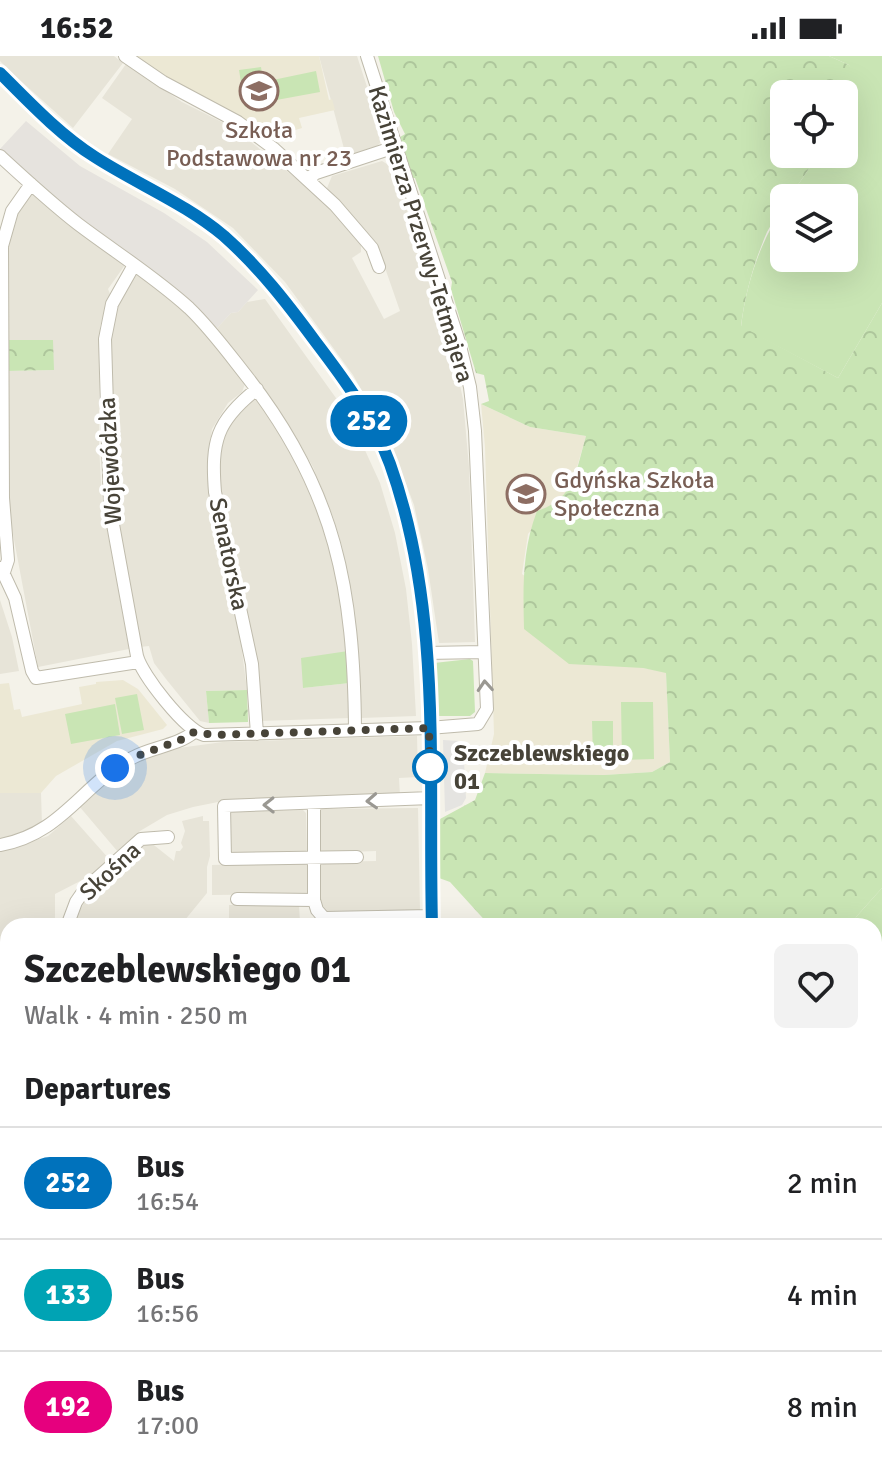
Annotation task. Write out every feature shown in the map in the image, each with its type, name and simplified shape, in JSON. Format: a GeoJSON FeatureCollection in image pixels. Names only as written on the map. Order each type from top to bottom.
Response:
{"type":"FeatureCollection","features":[{"type":"Feature","properties":{"kind":"street"},"geometry":{"type":"LineString","coordinates":[[125,56],[175,89],[254,132],[309,178],[369,243],[379,267]]}},
{"type":"Feature","properties":{"kind":"street","name":"Kazimierza Przerwy-Tetmajera"},"geometry":{"type":"LineString","coordinates":[[367,56],[455,329],[470,387],[477,466],[487,709],[478,724],[429,728]]}},
{"type":"Feature","properties":{"kind":"street"},"geometry":{"type":"LineString","coordinates":[[0,73],[84,150],[221,234],[271,283],[337,370],[376,435],[397,487],[418,577],[426,653],[432,918]]}},
{"type":"Feature","properties":{"kind":"street"},"geometry":{"type":"LineString","coordinates":[[309,178],[395,147]]}},
{"type":"Feature","properties":{"kind":"street"},"geometry":{"type":"LineString","coordinates":[[0,156],[78,223],[190,310],[210,330],[257,389],[302,459],[316,486],[333,536],[347,601],[355,675],[355,730]]}},
{"type":"Feature","properties":{"kind":"street"},"geometry":{"type":"LineString","coordinates":[[31,184],[12,211],[2,246],[3,498],[8,560],[2,569],[15,598],[36,678],[138,662],[194,732],[204,735],[429,728]]}},
{"type":"Feature","properties":{"kind":"street","name":"Wojewódzka"},"geometry":{"type":"LineString","coordinates":[[134,265],[119,287],[106,323],[106,415],[110,508],[138,662]]}},
{"type":"Feature","properties":{"kind":"street","name":"Senatorska"},"geometry":{"type":"LineString","coordinates":[[257,389],[236,407],[220,428],[213,473],[252,664],[257,734]]}},
{"type":"Feature","properties":{"kind":"street"},"geometry":{"type":"LineString","coordinates":[[426,653],[483,652]]}},
{"type":"Feature","properties":{"kind":"street"},"geometry":{"type":"LineString","coordinates":[[0,845],[21,841],[52,824],[96,783],[132,758],[194,732]]}},
{"type":"Feature","properties":{"kind":"street"},"geometry":{"type":"LineString","coordinates":[[357,857],[225,859],[224,806],[431,798]]}},
{"type":"Feature","properties":{"kind":"street"},"geometry":{"type":"LineString","coordinates":[[314,804],[314,900],[324,918]]}},
{"type":"Feature","properties":{"kind":"street","name":"Skośna"},"geometry":{"type":"LineString","coordinates":[[70,918],[85,889],[141,839],[168,837]]}},
{"type":"Feature","properties":{"kind":"street"},"geometry":{"type":"LineString","coordinates":[[237,899],[314,900]]}},
{"type":"Feature","properties":{"kind":"shaded area"},"geometry":{"type":"Polygon","coordinates":[[[0,56],[114,56],[123,63],[73,128],[12,73],[0,61],[0,56]]]}},
{"type":"Feature","properties":{"kind":"shaded area","name":"Szkoła Podstawowa nr 23"},"geometry":{"type":"Polygon","coordinates":[[[136,56],[319,56],[329,100],[332,99],[335,110],[299,118],[302,128],[273,137],[260,124],[256,126],[136,56]]]}},
{"type":"Feature","properties":{"kind":"shaded area"},"geometry":{"type":"Polygon","coordinates":[[[319,56],[357,56],[384,139],[376,147],[346,156],[319,56]]]}},
{"type":"Feature","properties":{"kind":"shaded area"},"geometry":{"type":"Polygon","coordinates":[[[126,64],[182,102],[234,128],[320,198],[361,243],[361,252],[352,258],[384,319],[400,311],[376,242],[327,188],[332,176],[382,161],[392,167],[447,327],[463,399],[469,467],[475,642],[439,643],[414,505],[389,439],[353,375],[285,282],[233,228],[175,189],[108,154],[132,119],[102,98],[126,64]]]}},
{"type":"Feature","properties":{"kind":"shaded area"},"geometry":{"type":"Polygon","coordinates":[[[26,121],[80,166],[164,213],[207,242],[258,290],[238,312],[231,313],[217,328],[181,294],[60,202],[0,149],[26,121]]]}},
{"type":"Feature","properties":{"kind":"shaded area"},"geometry":{"type":"Polygon","coordinates":[[[33,192],[125,265],[108,289],[110,294],[100,327],[99,445],[102,501],[129,649],[38,667],[8,508],[7,371],[54,370],[8,340],[10,229],[33,192]]]}},
{"type":"Feature","properties":{"kind":"shaded area"},"geometry":{"type":"Polygon","coordinates":[[[137,273],[164,292],[199,325],[245,384],[242,392],[228,403],[212,429],[207,467],[213,512],[239,628],[247,690],[206,691],[209,723],[200,721],[166,679],[154,663],[149,646],[140,647],[114,509],[110,343],[117,305],[137,273]]]}},
{"type":"Feature","properties":{"kind":"shaded area"},"geometry":{"type":"Polygon","coordinates":[[[265,299],[341,405],[380,483],[395,533],[406,589],[416,716],[361,718],[356,631],[342,546],[333,517],[313,467],[296,437],[217,328],[247,302],[265,299]]]}},
{"type":"Feature","properties":{"kind":"shaded area"},"geometry":{"type":"Polygon","coordinates":[[[256,398],[304,474],[332,556],[344,621],[348,651],[303,688],[350,683],[350,718],[260,721],[253,644],[222,506],[218,474],[221,439],[235,414],[256,398]]]}},
{"type":"Feature","properties":{"kind":"shaded area"},"geometry":{"type":"Polygon","coordinates":[[[481,404],[530,427],[586,436],[571,488],[528,534],[522,574],[643,668],[666,672],[670,762],[652,772],[604,775],[485,773],[494,734],[481,404]]]}},
{"type":"Feature","properties":{"kind":"shaded area"},"geometry":{"type":"Polygon","coordinates":[[[0,600],[19,671],[0,674],[0,600]]]}},
{"type":"Feature","properties":{"kind":"shaded area"},"geometry":{"type":"Polygon","coordinates":[[[123,680],[138,689],[167,725],[163,729],[117,741],[56,776],[41,793],[0,793],[0,684],[9,683],[14,710],[20,709],[22,717],[82,704],[79,687],[123,680]]]}},
{"type":"Feature","properties":{"kind":"shaded area"},"geometry":{"type":"Polygon","coordinates":[[[417,736],[418,777],[399,778],[400,796],[218,802],[167,815],[140,831],[118,852],[79,806],[122,770],[171,749],[223,742],[417,736]]]}},
{"type":"Feature","properties":{"kind":"shaded area"},"geometry":{"type":"Polygon","coordinates":[[[443,740],[460,741],[459,760],[464,761],[466,798],[462,805],[445,812],[443,740]]]}},
{"type":"Feature","properties":{"kind":"shaded area"},"geometry":{"type":"Polygon","coordinates":[[[0,793],[41,793],[42,825],[0,841],[0,793]]]}},
{"type":"Feature","properties":{"kind":"shaded area"},"geometry":{"type":"Polygon","coordinates":[[[418,808],[420,911],[327,912],[321,904],[320,864],[376,861],[376,851],[322,853],[318,849],[318,814],[321,809],[418,808]]]}},
{"type":"Feature","properties":{"kind":"shaded area"},"geometry":{"type":"Polygon","coordinates":[[[303,810],[306,813],[307,850],[303,853],[235,855],[230,852],[230,812],[303,810]]]}},
{"type":"Feature","properties":{"kind":"shaded area"},"geometry":{"type":"Polygon","coordinates":[[[71,816],[110,860],[90,876],[55,894],[55,918],[0,918],[0,852],[48,836],[71,816]]]}},
{"type":"Feature","properties":{"kind":"shaded area"},"geometry":{"type":"Polygon","coordinates":[[[203,816],[203,821],[209,821],[207,893],[187,918],[76,918],[88,895],[144,843],[150,842],[174,861],[176,851],[183,847],[181,843],[185,831],[182,821],[203,816]]]}},
{"type":"Feature","properties":{"kind":"shaded area"},"geometry":{"type":"Polygon","coordinates":[[[305,862],[310,867],[310,891],[307,894],[212,895],[212,865],[305,862]]]}},
{"type":"Feature","properties":{"kind":"shaded area"},"geometry":{"type":"Polygon","coordinates":[[[229,905],[299,905],[300,918],[229,918],[229,905]]]}},
{"type":"Feature","properties":{"kind":"green space"},"geometry":{"type":"Polygon","coordinates":[[[378,56],[829,56],[849,65],[858,80],[770,80],[770,168],[809,168],[799,184],[770,184],[770,227],[751,278],[741,326],[838,378],[882,303],[882,888],[856,918],[483,918],[450,882],[439,878],[440,819],[475,800],[485,773],[604,775],[652,772],[670,762],[666,673],[643,668],[569,664],[524,629],[524,569],[532,526],[537,511],[550,506],[567,491],[586,436],[530,427],[481,404],[489,401],[484,375],[476,373],[451,289],[452,282],[415,178],[411,178],[397,139],[405,134],[394,112],[378,56]]]}},
{"type":"Feature","properties":{"kind":"green space"},"geometry":{"type":"Polygon","coordinates":[[[829,56],[882,56],[882,303],[838,378],[741,327],[755,264],[770,230],[770,272],[858,272],[858,184],[799,184],[809,168],[858,168],[858,80],[852,80],[849,65],[829,56]]]}},
{"type":"Feature","properties":{"kind":"green space"},"geometry":{"type":"Polygon","coordinates":[[[261,67],[267,104],[245,107],[239,70],[261,67]]]}},
{"type":"Feature","properties":{"kind":"green space"},"geometry":{"type":"Polygon","coordinates":[[[316,71],[320,92],[271,101],[268,81],[316,71]]]}},
{"type":"Feature","properties":{"kind":"green space"},"geometry":{"type":"Polygon","coordinates":[[[8,340],[53,340],[54,370],[7,371],[8,340]]]}},
{"type":"Feature","properties":{"kind":"green space"},"geometry":{"type":"Polygon","coordinates":[[[348,651],[350,683],[303,688],[301,658],[348,651]]]}},
{"type":"Feature","properties":{"kind":"green space"},"geometry":{"type":"Polygon","coordinates":[[[473,661],[475,712],[470,716],[438,716],[434,663],[473,661]]]}},
{"type":"Feature","properties":{"kind":"green space"},"geometry":{"type":"Polygon","coordinates":[[[247,690],[248,722],[209,723],[206,691],[247,690]]]}},
{"type":"Feature","properties":{"kind":"green space"},"geometry":{"type":"Polygon","coordinates":[[[137,694],[144,730],[122,734],[115,698],[137,694]]]}},
{"type":"Feature","properties":{"kind":"green space"},"geometry":{"type":"Polygon","coordinates":[[[621,702],[653,702],[654,759],[622,760],[621,702]]]}},
{"type":"Feature","properties":{"kind":"green space"},"geometry":{"type":"Polygon","coordinates":[[[115,704],[120,735],[71,744],[65,714],[115,704]]]}},
{"type":"Feature","properties":{"kind":"green space"},"geometry":{"type":"Polygon","coordinates":[[[592,721],[613,721],[613,758],[593,758],[592,721]]]}},
{"type":"Feature","properties":{"kind":"green space"},"geometry":{"type":"Polygon","coordinates":[[[882,888],[882,918],[856,917],[882,888]]]}},
{"type":"Feature","properties":{"kind":"bus line","name":"252"},"geometry":{"type":"LineString","coordinates":[[0,73],[84,150],[200,219],[246,256],[271,283],[346,383],[376,435],[389,463],[404,512],[423,609],[429,710],[432,918]]}},
{"type":"Feature","properties":{"kind":"place","name":"Szkoła Podstawowa nr 23"},"geometry":{"type":"Point","coordinates":[259,91]}},
{"type":"Feature","properties":{"kind":"place","name":"Gdyńska Szkoła Społeczna"},"geometry":{"type":"Point","coordinates":[526,494]}},
{"type":"Feature","properties":{"kind":"place","name":"Szczeblewskiego 01"},"geometry":{"type":"Point","coordinates":[430,767]}},
{"type":"Feature","properties":{"kind":"route"},"geometry":{"type":"LineString","coordinates":[[115,768],[194,732],[213,735],[429,728],[430,767]]}}]}
